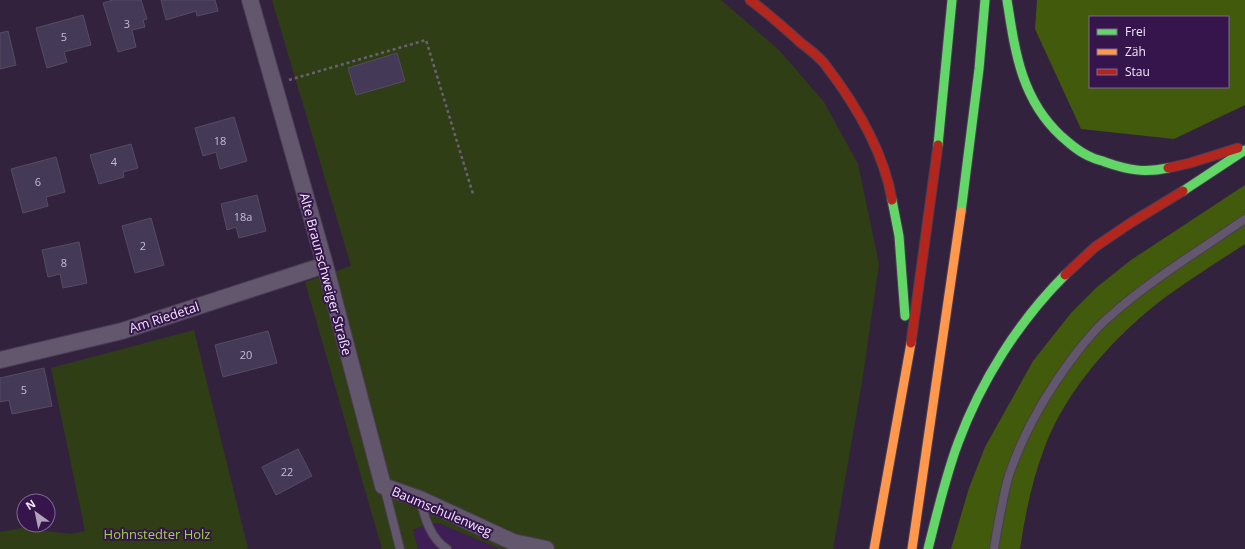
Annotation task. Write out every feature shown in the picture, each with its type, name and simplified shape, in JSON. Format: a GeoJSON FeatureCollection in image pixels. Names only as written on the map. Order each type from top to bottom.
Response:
{"type":"FeatureCollection","features":[{"type":"Feature","properties":{"kind":"highway"},"geometry":{"type":"LineString","coordinates":[[750,0],[765,11],[823,62],[852,104],[876,146],[890,187],[899,236],[908,361]]}},
{"type":"Feature","properties":{"kind":"highway"},"geometry":{"type":"LineString","coordinates":[[947,0],[949,31]]}},
{"type":"Feature","properties":{"kind":"highway"},"geometry":{"type":"LineString","coordinates":[[874,549],[908,361],[936,160],[952,0]]}},
{"type":"Feature","properties":{"kind":"highway"},"geometry":{"type":"LineString","coordinates":[[912,549],[966,171],[985,0]]}},
{"type":"Feature","properties":{"kind":"highway"},"geometry":{"type":"LineString","coordinates":[[1007,0],[1016,52],[1024,82],[1034,102],[1054,129],[1072,145],[1089,156],[1115,166],[1139,171],[1181,166],[1245,146]]}},
{"type":"Feature","properties":{"kind":"highway"},"geometry":{"type":"LineString","coordinates":[[928,549],[950,468],[963,430],[978,398],[1003,352],[1023,323],[1046,295],[1094,248],[1137,218],[1204,179],[1245,150]]}},
{"type":"Feature","properties":{"kind":"street","name":"Alte Braunschweiger Straße"},"geometry":{"type":"LineString","coordinates":[[250,0],[324,265],[383,486]]}},
{"type":"Feature","properties":{"kind":"street","name":"Am Riedetal"},"geometry":{"type":"LineString","coordinates":[[0,360],[122,331],[324,265]]}},
{"type":"Feature","properties":{"kind":"street","name":"Baumschulenweg"},"geometry":{"type":"LineString","coordinates":[[383,486],[420,499],[513,542],[546,549]]}},
{"type":"Feature","properties":{"kind":"lane"},"geometry":{"type":"LineString","coordinates":[[994,549],[1007,484],[1014,462],[1038,409],[1055,381],[1106,319],[1152,282],[1245,219]]}},
{"type":"Feature","properties":{"kind":"lane","name":"Alte Braunschweiger Straße"},"geometry":{"type":"LineString","coordinates":[[383,486],[400,549]]}},
{"type":"Feature","properties":{"kind":"lane"},"geometry":{"type":"LineString","coordinates":[[420,499],[427,524],[433,536],[447,549]]}},
{"type":"Feature","properties":{"kind":"path"},"geometry":{"type":"LineString","coordinates":[[274,84],[426,40],[473,194]]}},
{"type":"Feature","properties":{"kind":"shaded area"},"geometry":{"type":"Polygon","coordinates":[[[438,523],[500,549],[418,549],[413,531],[427,524],[438,523]]]}},
{"type":"Feature","properties":{"kind":"green space"},"geometry":{"type":"Polygon","coordinates":[[[272,0],[721,0],[779,50],[824,102],[858,164],[879,264],[862,382],[833,549],[500,549],[438,523],[427,524],[413,530],[418,549],[382,549],[305,282],[351,266],[272,0]]]}},
{"type":"Feature","properties":{"kind":"green space"},"geometry":{"type":"Polygon","coordinates":[[[1037,0],[1245,0],[1245,105],[1174,139],[1081,129],[1035,29],[1037,0]]]}},
{"type":"Feature","properties":{"kind":"green space"},"geometry":{"type":"Polygon","coordinates":[[[1245,185],[1245,244],[1167,296],[1148,311],[1111,345],[1079,384],[1065,405],[1044,449],[1036,473],[1029,498],[1020,549],[951,549],[969,488],[985,447],[1033,361],[1071,313],[1097,287],[1131,260],[1245,185]]]}},
{"type":"Feature","properties":{"kind":"green space","name":"Hohnstedter Holz"},"geometry":{"type":"Polygon","coordinates":[[[194,330],[248,549],[0,549],[0,532],[16,529],[16,533],[56,532],[70,534],[85,531],[51,368],[194,330]]]}},
{"type":"Feature","properties":{"kind":"building"},"geometry":{"type":"Polygon","coordinates":[[[113,0],[141,0],[147,19],[143,20],[145,27],[132,30],[136,47],[118,52],[103,3],[113,0]]]}},
{"type":"Feature","properties":{"kind":"building"},"geometry":{"type":"Polygon","coordinates":[[[161,0],[215,0],[218,11],[197,16],[196,11],[166,20],[161,0]]]}},
{"type":"Feature","properties":{"kind":"building"},"geometry":{"type":"Polygon","coordinates":[[[83,15],[91,45],[64,52],[67,62],[47,68],[36,28],[83,15]]]}},
{"type":"Feature","properties":{"kind":"building"},"geometry":{"type":"Polygon","coordinates":[[[8,31],[16,65],[0,69],[0,33],[8,31]]]}},
{"type":"Feature","properties":{"kind":"building"},"geometry":{"type":"Polygon","coordinates":[[[397,53],[405,81],[356,95],[348,68],[397,53]]]}},
{"type":"Feature","properties":{"kind":"building"},"geometry":{"type":"Polygon","coordinates":[[[234,117],[247,161],[220,169],[216,152],[203,156],[195,128],[234,117]]]}},
{"type":"Feature","properties":{"kind":"building"},"geometry":{"type":"Polygon","coordinates":[[[131,144],[138,168],[123,172],[124,177],[99,184],[90,155],[131,144]]]}},
{"type":"Feature","properties":{"kind":"building"},"geometry":{"type":"Polygon","coordinates":[[[56,157],[65,192],[46,197],[48,206],[23,213],[11,169],[56,157]]]}},
{"type":"Feature","properties":{"kind":"building"},"geometry":{"type":"Polygon","coordinates":[[[257,195],[266,231],[239,238],[236,227],[227,230],[221,204],[257,195]]]}},
{"type":"Feature","properties":{"kind":"building"},"geometry":{"type":"Polygon","coordinates":[[[151,218],[164,265],[135,273],[122,226],[151,218]]]}},
{"type":"Feature","properties":{"kind":"building"},"geometry":{"type":"Polygon","coordinates":[[[79,242],[87,283],[63,288],[60,274],[48,277],[42,250],[79,242]]]}},
{"type":"Feature","properties":{"kind":"building"},"geometry":{"type":"Polygon","coordinates":[[[268,331],[277,363],[223,377],[215,345],[268,331]]]}},
{"type":"Feature","properties":{"kind":"building"},"geometry":{"type":"Polygon","coordinates":[[[44,368],[52,406],[12,414],[9,400],[0,402],[0,378],[44,368]]]}},
{"type":"Feature","properties":{"kind":"building"},"geometry":{"type":"Polygon","coordinates":[[[298,449],[312,476],[276,495],[262,467],[298,449]]]}},
{"type":"Feature","properties":{"kind":"traffic: fast"},"geometry":{"type":"LineString","coordinates":[[938,145],[952,0]]}},
{"type":"Feature","properties":{"kind":"traffic: fast"},"geometry":{"type":"LineString","coordinates":[[961,212],[979,69],[985,0]]}},
{"type":"Feature","properties":{"kind":"traffic: fast"},"geometry":{"type":"LineString","coordinates":[[1007,0],[1017,56],[1028,90],[1048,122],[1061,136],[1083,153],[1113,165],[1136,170],[1159,170],[1168,168]]}},
{"type":"Feature","properties":{"kind":"traffic: fast"},"geometry":{"type":"LineString","coordinates":[[1183,191],[1245,150]]}},
{"type":"Feature","properties":{"kind":"traffic: fast"},"geometry":{"type":"LineString","coordinates":[[892,200],[899,236],[905,316]]}},
{"type":"Feature","properties":{"kind":"traffic: fast"},"geometry":{"type":"LineString","coordinates":[[928,549],[953,456],[978,397],[1002,353],[1032,312],[1065,275]]}},
{"type":"Feature","properties":{"kind":"traffic: slow"},"geometry":{"type":"LineString","coordinates":[[912,549],[961,212]]}},
{"type":"Feature","properties":{"kind":"traffic: slow"},"geometry":{"type":"LineString","coordinates":[[874,549],[911,343]]}},
{"type":"Feature","properties":{"kind":"traffic: jam"},"geometry":{"type":"LineString","coordinates":[[750,0],[770,15],[816,55],[835,78],[857,111],[875,146],[888,182],[892,200]]}},
{"type":"Feature","properties":{"kind":"traffic: jam"},"geometry":{"type":"LineString","coordinates":[[911,343],[938,145]]}},
{"type":"Feature","properties":{"kind":"traffic: jam"},"geometry":{"type":"LineString","coordinates":[[1168,168],[1190,163],[1238,148]]}},
{"type":"Feature","properties":{"kind":"traffic: jam"},"geometry":{"type":"LineString","coordinates":[[1065,275],[1095,247],[1132,222],[1183,191]]}}]}
